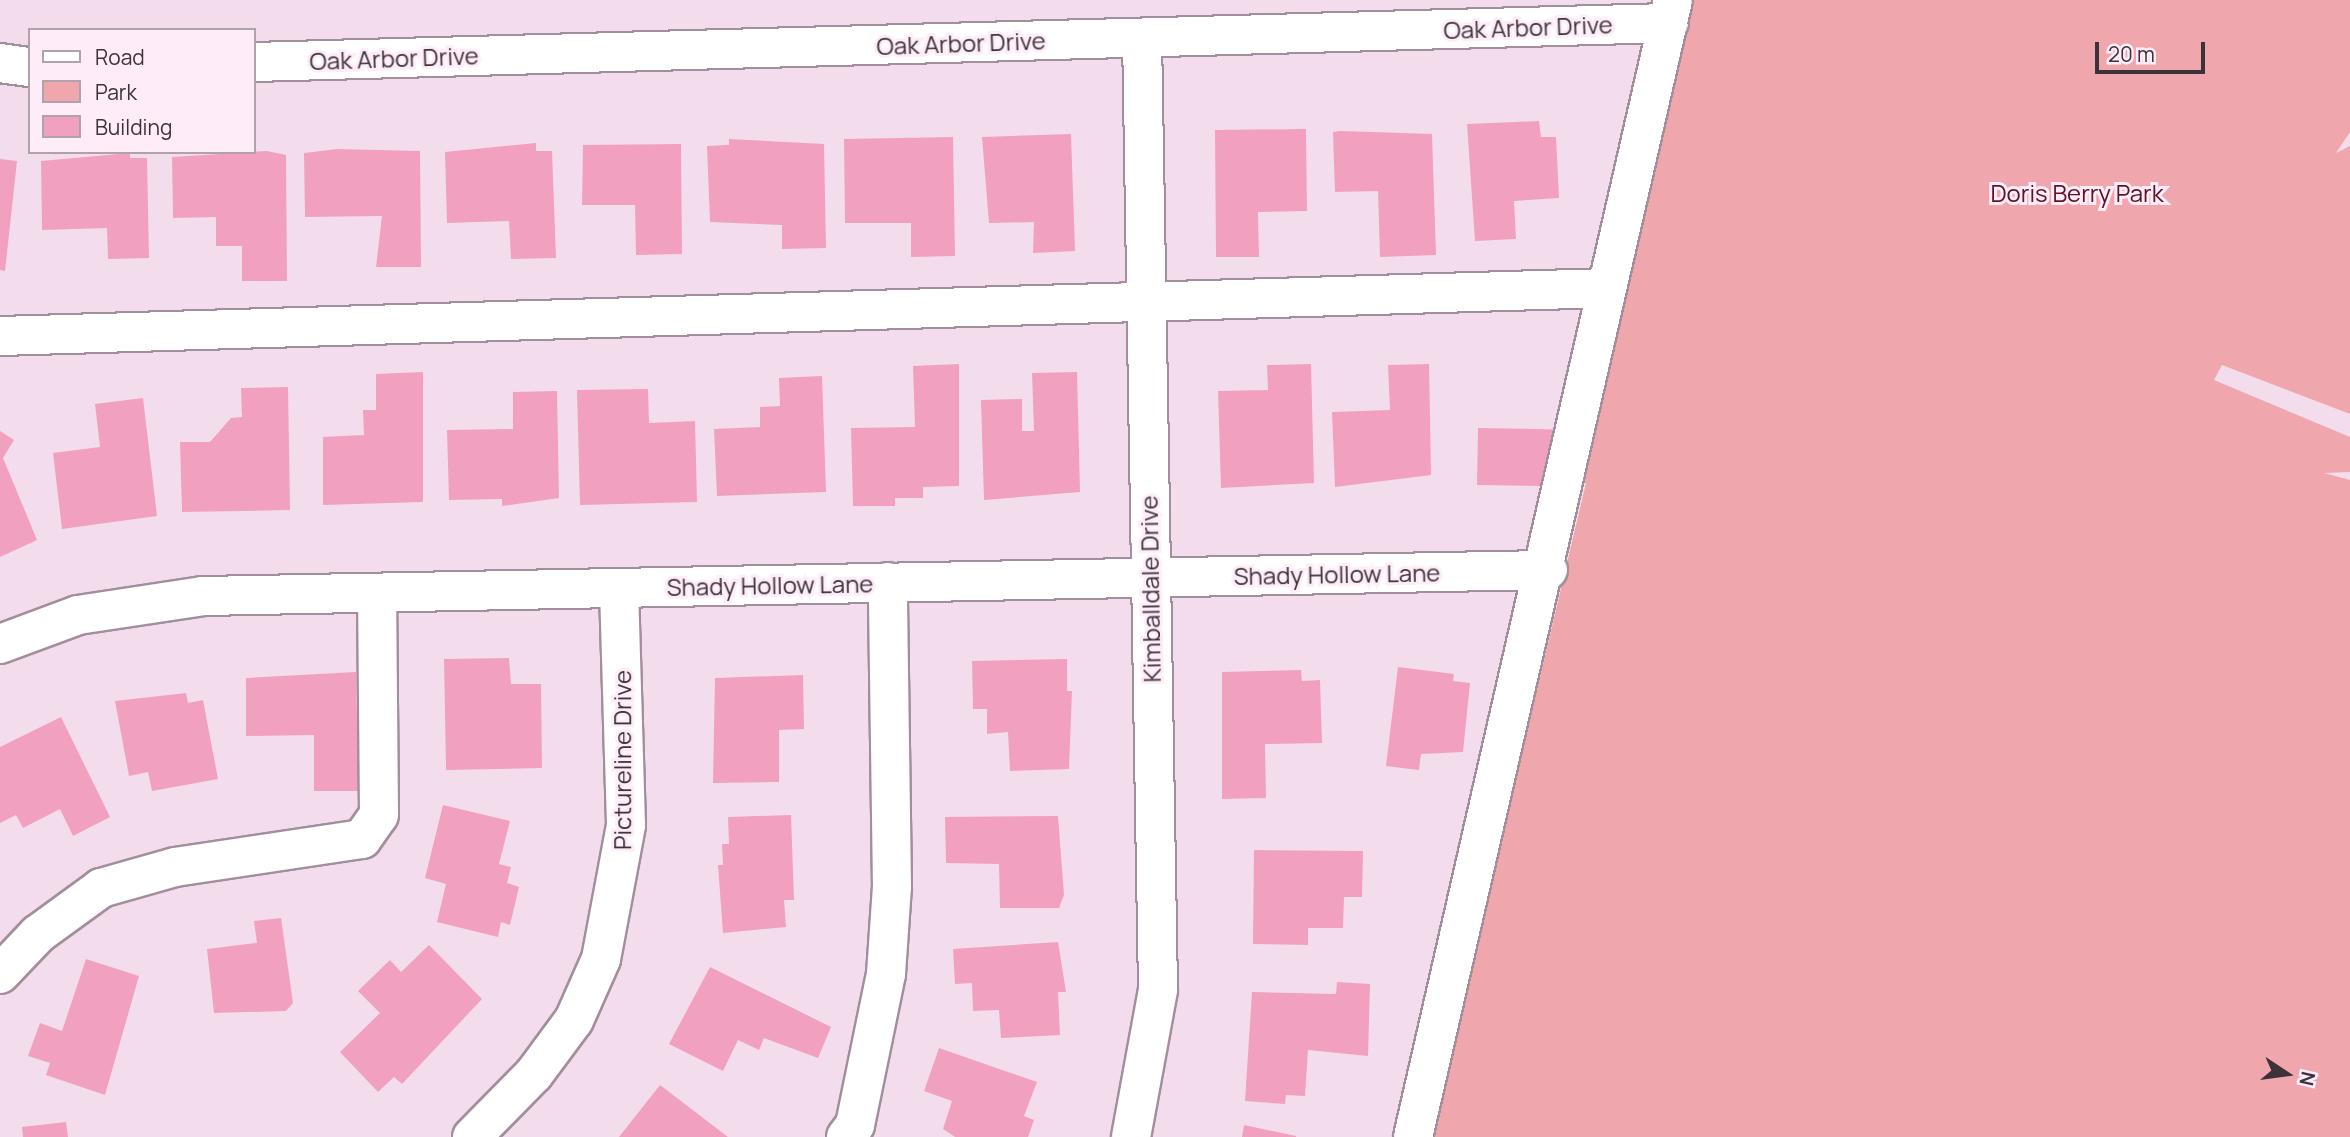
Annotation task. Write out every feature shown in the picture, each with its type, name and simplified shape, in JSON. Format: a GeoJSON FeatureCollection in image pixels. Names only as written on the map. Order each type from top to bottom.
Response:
{"type":"FeatureCollection","features":[{"type":"Feature","properties":{"kind":"street","name":"Oak Arbor Drive"},"geometry":{"type":"LineString","coordinates":[[256,62],[1142,38],[1671,11]]}},
{"type":"Feature","properties":{"kind":"street"},"geometry":{"type":"LineString","coordinates":[[1413,1137],[1548,570],[1605,288],[1671,11]]}},
{"type":"Feature","properties":{"kind":"street","name":"Kimballdale Drive"},"geometry":{"type":"LineString","coordinates":[[1131,1137],[1150,1063],[1158,990],[1142,38]]}},
{"type":"Feature","properties":{"kind":"street"},"geometry":{"type":"LineString","coordinates":[[0,63],[28,67]]}},
{"type":"Feature","properties":{"kind":"street"},"geometry":{"type":"LineString","coordinates":[[0,336],[1146,306],[1605,288]]}},
{"type":"Feature","properties":{"kind":"street","name":"Shady Hollow Lane"},"geometry":{"type":"LineString","coordinates":[[0,643],[78,615],[139,602],[377,593],[1548,570]]}},
{"type":"Feature","properties":{"kind":"street"},"geometry":{"type":"LineString","coordinates":[[846,1137],[855,1125],[886,974],[892,887],[888,582]]}},
{"type":"Feature","properties":{"kind":"street","name":"Pictureline Drive"},"geometry":{"type":"LineString","coordinates":[[472,1137],[566,1031],[601,959],[618,894],[626,825],[620,588]]}},
{"type":"Feature","properties":{"kind":"street"},"geometry":{"type":"LineString","coordinates":[[0,974],[38,934],[102,888],[175,867],[362,839],[379,815],[377,593]]}},
{"type":"Feature","properties":{"kind":"green space","name":"Doris Berry Park"},"geometry":{"type":"Polygon","coordinates":[[[1690,0],[2350,0],[2350,132],[2336,153],[2350,146],[2350,414],[2222,365],[2214,380],[2350,437],[2350,472],[2324,473],[2350,480],[2350,1137],[1431,1137],[1586,483],[1576,482],[1690,0]]]}},
{"type":"Feature","properties":{"kind":"building"},"geometry":{"type":"Polygon","coordinates":[[[1539,121],[1541,137],[1556,137],[1559,198],[1514,201],[1516,239],[1475,241],[1467,124],[1539,121]]]}},
{"type":"Feature","properties":{"kind":"building"},"geometry":{"type":"Polygon","coordinates":[[[1306,129],[1307,211],[1258,212],[1259,257],[1216,257],[1215,130],[1306,129]]]}},
{"type":"Feature","properties":{"kind":"building"},"geometry":{"type":"Polygon","coordinates":[[[1333,132],[1432,134],[1436,255],[1380,257],[1378,191],[1335,192],[1333,132]]]}},
{"type":"Feature","properties":{"kind":"building"},"geometry":{"type":"Polygon","coordinates":[[[1071,134],[1075,251],[1033,253],[1034,222],[989,223],[982,137],[1071,134]]]}},
{"type":"Feature","properties":{"kind":"building"},"geometry":{"type":"Polygon","coordinates":[[[953,137],[955,256],[911,257],[911,223],[845,223],[844,139],[953,137]]]}},
{"type":"Feature","properties":{"kind":"building"},"geometry":{"type":"Polygon","coordinates":[[[729,139],[824,144],[826,248],[782,249],[782,225],[710,222],[707,146],[729,145],[729,139]]]}},
{"type":"Feature","properties":{"kind":"building"},"geometry":{"type":"Polygon","coordinates":[[[536,143],[536,151],[552,151],[556,258],[511,259],[509,221],[447,223],[445,152],[536,143]]]}},
{"type":"Feature","properties":{"kind":"building"},"geometry":{"type":"Polygon","coordinates":[[[681,144],[682,254],[636,255],[635,205],[582,205],[583,145],[681,144]]]}},
{"type":"Feature","properties":{"kind":"building"},"geometry":{"type":"Polygon","coordinates":[[[337,149],[420,151],[421,267],[376,267],[382,216],[305,217],[304,153],[337,149]]]}},
{"type":"Feature","properties":{"kind":"building"},"geometry":{"type":"Polygon","coordinates":[[[256,152],[286,155],[287,281],[242,281],[242,246],[216,246],[216,217],[173,218],[172,157],[256,154],[256,152]]]}},
{"type":"Feature","properties":{"kind":"building"},"geometry":{"type":"Polygon","coordinates":[[[119,154],[130,154],[130,158],[147,158],[149,258],[108,259],[107,228],[42,230],[41,161],[119,154]]]}},
{"type":"Feature","properties":{"kind":"building"},"geometry":{"type":"Polygon","coordinates":[[[0,159],[17,161],[5,271],[0,270],[0,159]]]}},
{"type":"Feature","properties":{"kind":"building"},"geometry":{"type":"Polygon","coordinates":[[[959,364],[959,486],[923,487],[923,498],[895,498],[895,506],[853,506],[851,428],[915,427],[913,366],[959,364]]]}},
{"type":"Feature","properties":{"kind":"building"},"geometry":{"type":"Polygon","coordinates":[[[1311,364],[1314,483],[1221,488],[1218,391],[1268,390],[1267,365],[1311,364]]]}},
{"type":"Feature","properties":{"kind":"building"},"geometry":{"type":"Polygon","coordinates":[[[1429,364],[1431,475],[1335,487],[1332,412],[1390,410],[1388,365],[1429,364]]]}},
{"type":"Feature","properties":{"kind":"building"},"geometry":{"type":"Polygon","coordinates":[[[423,372],[423,502],[323,505],[323,437],[364,435],[363,410],[376,410],[376,374],[423,372]]]}},
{"type":"Feature","properties":{"kind":"building"},"geometry":{"type":"Polygon","coordinates":[[[1077,372],[1080,492],[984,500],[981,400],[1022,399],[1022,431],[1034,431],[1032,373],[1077,372]]]}},
{"type":"Feature","properties":{"kind":"building"},"geometry":{"type":"Polygon","coordinates":[[[822,376],[826,492],[717,496],[714,429],[760,427],[760,407],[780,406],[779,378],[822,376]]]}},
{"type":"Feature","properties":{"kind":"building"},"geometry":{"type":"Polygon","coordinates":[[[288,387],[290,510],[182,512],[180,442],[210,442],[231,418],[242,417],[241,388],[288,387]]]}},
{"type":"Feature","properties":{"kind":"building"},"geometry":{"type":"Polygon","coordinates":[[[648,389],[649,423],[695,421],[697,502],[580,505],[577,390],[648,389]]]}},
{"type":"Feature","properties":{"kind":"building"},"geometry":{"type":"Polygon","coordinates":[[[557,391],[559,498],[502,506],[502,499],[449,500],[447,430],[513,429],[513,392],[557,391]]]}},
{"type":"Feature","properties":{"kind":"building"},"geometry":{"type":"Polygon","coordinates":[[[143,398],[157,516],[62,529],[53,453],[100,447],[95,404],[143,398]]]}},
{"type":"Feature","properties":{"kind":"building"},"geometry":{"type":"Polygon","coordinates":[[[1478,428],[1557,429],[1556,486],[1477,485],[1478,428]]]}},
{"type":"Feature","properties":{"kind":"building"},"geometry":{"type":"Polygon","coordinates":[[[0,431],[14,440],[3,458],[37,540],[0,557],[0,431]]]}},
{"type":"Feature","properties":{"kind":"building"},"geometry":{"type":"Polygon","coordinates":[[[509,658],[511,684],[541,684],[542,768],[446,770],[444,659],[509,658]]]}},
{"type":"Feature","properties":{"kind":"building"},"geometry":{"type":"Polygon","coordinates":[[[1067,659],[1067,691],[1072,691],[1069,769],[1010,771],[1008,732],[987,734],[987,709],[973,709],[972,661],[1067,659]]]}},
{"type":"Feature","properties":{"kind":"building"},"geometry":{"type":"Polygon","coordinates":[[[1398,667],[1454,674],[1453,681],[1470,683],[1463,752],[1421,754],[1419,770],[1386,766],[1398,667]]]}},
{"type":"Feature","properties":{"kind":"building"},"geometry":{"type":"Polygon","coordinates":[[[1301,670],[1302,681],[1320,680],[1322,743],[1265,744],[1266,798],[1222,799],[1222,672],[1301,670]]]}},
{"type":"Feature","properties":{"kind":"building"},"geometry":{"type":"Polygon","coordinates":[[[356,672],[359,791],[314,791],[314,735],[246,736],[246,678],[356,672]]]}},
{"type":"Feature","properties":{"kind":"building"},"geometry":{"type":"Polygon","coordinates":[[[803,675],[804,729],[779,730],[779,782],[713,783],[715,678],[803,675]]]}},
{"type":"Feature","properties":{"kind":"building"},"geometry":{"type":"Polygon","coordinates":[[[186,693],[188,703],[203,700],[218,779],[152,791],[148,772],[129,776],[115,701],[186,693]]]}},
{"type":"Feature","properties":{"kind":"building"},"geometry":{"type":"Polygon","coordinates":[[[61,717],[110,817],[73,836],[60,809],[23,828],[16,815],[0,823],[0,747],[61,717]]]}},
{"type":"Feature","properties":{"kind":"building"},"geometry":{"type":"Polygon","coordinates":[[[443,805],[510,821],[499,864],[511,867],[507,883],[519,887],[510,925],[501,922],[498,937],[437,922],[446,884],[425,878],[443,805]]]}},
{"type":"Feature","properties":{"kind":"building"},"geometry":{"type":"Polygon","coordinates":[[[791,815],[794,900],[784,900],[786,927],[723,933],[718,865],[723,865],[722,844],[729,844],[728,817],[791,815]]]}},
{"type":"Feature","properties":{"kind":"building"},"geometry":{"type":"Polygon","coordinates":[[[1058,816],[1064,895],[1059,908],[1000,908],[999,864],[946,863],[945,817],[1058,816]]]}},
{"type":"Feature","properties":{"kind":"building"},"geometry":{"type":"Polygon","coordinates":[[[1254,850],[1363,851],[1362,897],[1344,897],[1343,928],[1308,928],[1308,945],[1253,944],[1254,850]]]}},
{"type":"Feature","properties":{"kind":"building"},"geometry":{"type":"Polygon","coordinates":[[[281,918],[293,1003],[286,1011],[214,1013],[207,949],[257,943],[254,921],[281,918]]]}},
{"type":"Feature","properties":{"kind":"building"},"geometry":{"type":"Polygon","coordinates":[[[1058,942],[1066,992],[1058,992],[1060,1035],[1001,1038],[999,1010],[973,1011],[972,983],[955,984],[953,949],[1058,942]]]}},
{"type":"Feature","properties":{"kind":"building"},"geometry":{"type":"Polygon","coordinates":[[[429,945],[482,999],[402,1084],[394,1077],[378,1092],[340,1052],[380,1013],[358,991],[390,960],[401,972],[429,945]]]}},
{"type":"Feature","properties":{"kind":"building"},"geometry":{"type":"Polygon","coordinates":[[[86,959],[139,976],[105,1095],[46,1075],[50,1063],[28,1056],[40,1023],[62,1031],[86,959]]]}},
{"type":"Feature","properties":{"kind":"building"},"geometry":{"type":"Polygon","coordinates":[[[710,967],[831,1027],[818,1058],[764,1038],[759,1050],[738,1040],[723,1071],[669,1044],[710,967]]]}},
{"type":"Feature","properties":{"kind":"building"},"geometry":{"type":"Polygon","coordinates":[[[1337,982],[1370,984],[1368,1056],[1308,1050],[1305,1096],[1286,1095],[1285,1104],[1245,1101],[1252,992],[1336,994],[1337,982]]]}},
{"type":"Feature","properties":{"kind":"building"},"geometry":{"type":"Polygon","coordinates":[[[939,1048],[1037,1082],[1024,1116],[1034,1120],[1028,1137],[955,1137],[943,1129],[952,1101],[924,1091],[939,1048]]]}},
{"type":"Feature","properties":{"kind":"building"},"geometry":{"type":"Polygon","coordinates":[[[660,1085],[728,1137],[619,1137],[660,1085]]]}},
{"type":"Feature","properties":{"kind":"building"},"geometry":{"type":"Polygon","coordinates":[[[66,1122],[68,1137],[23,1137],[22,1127],[66,1122]]]}},
{"type":"Feature","properties":{"kind":"building"},"geometry":{"type":"Polygon","coordinates":[[[1244,1125],[1296,1136],[1296,1137],[1242,1137],[1244,1125]]]}}]}
